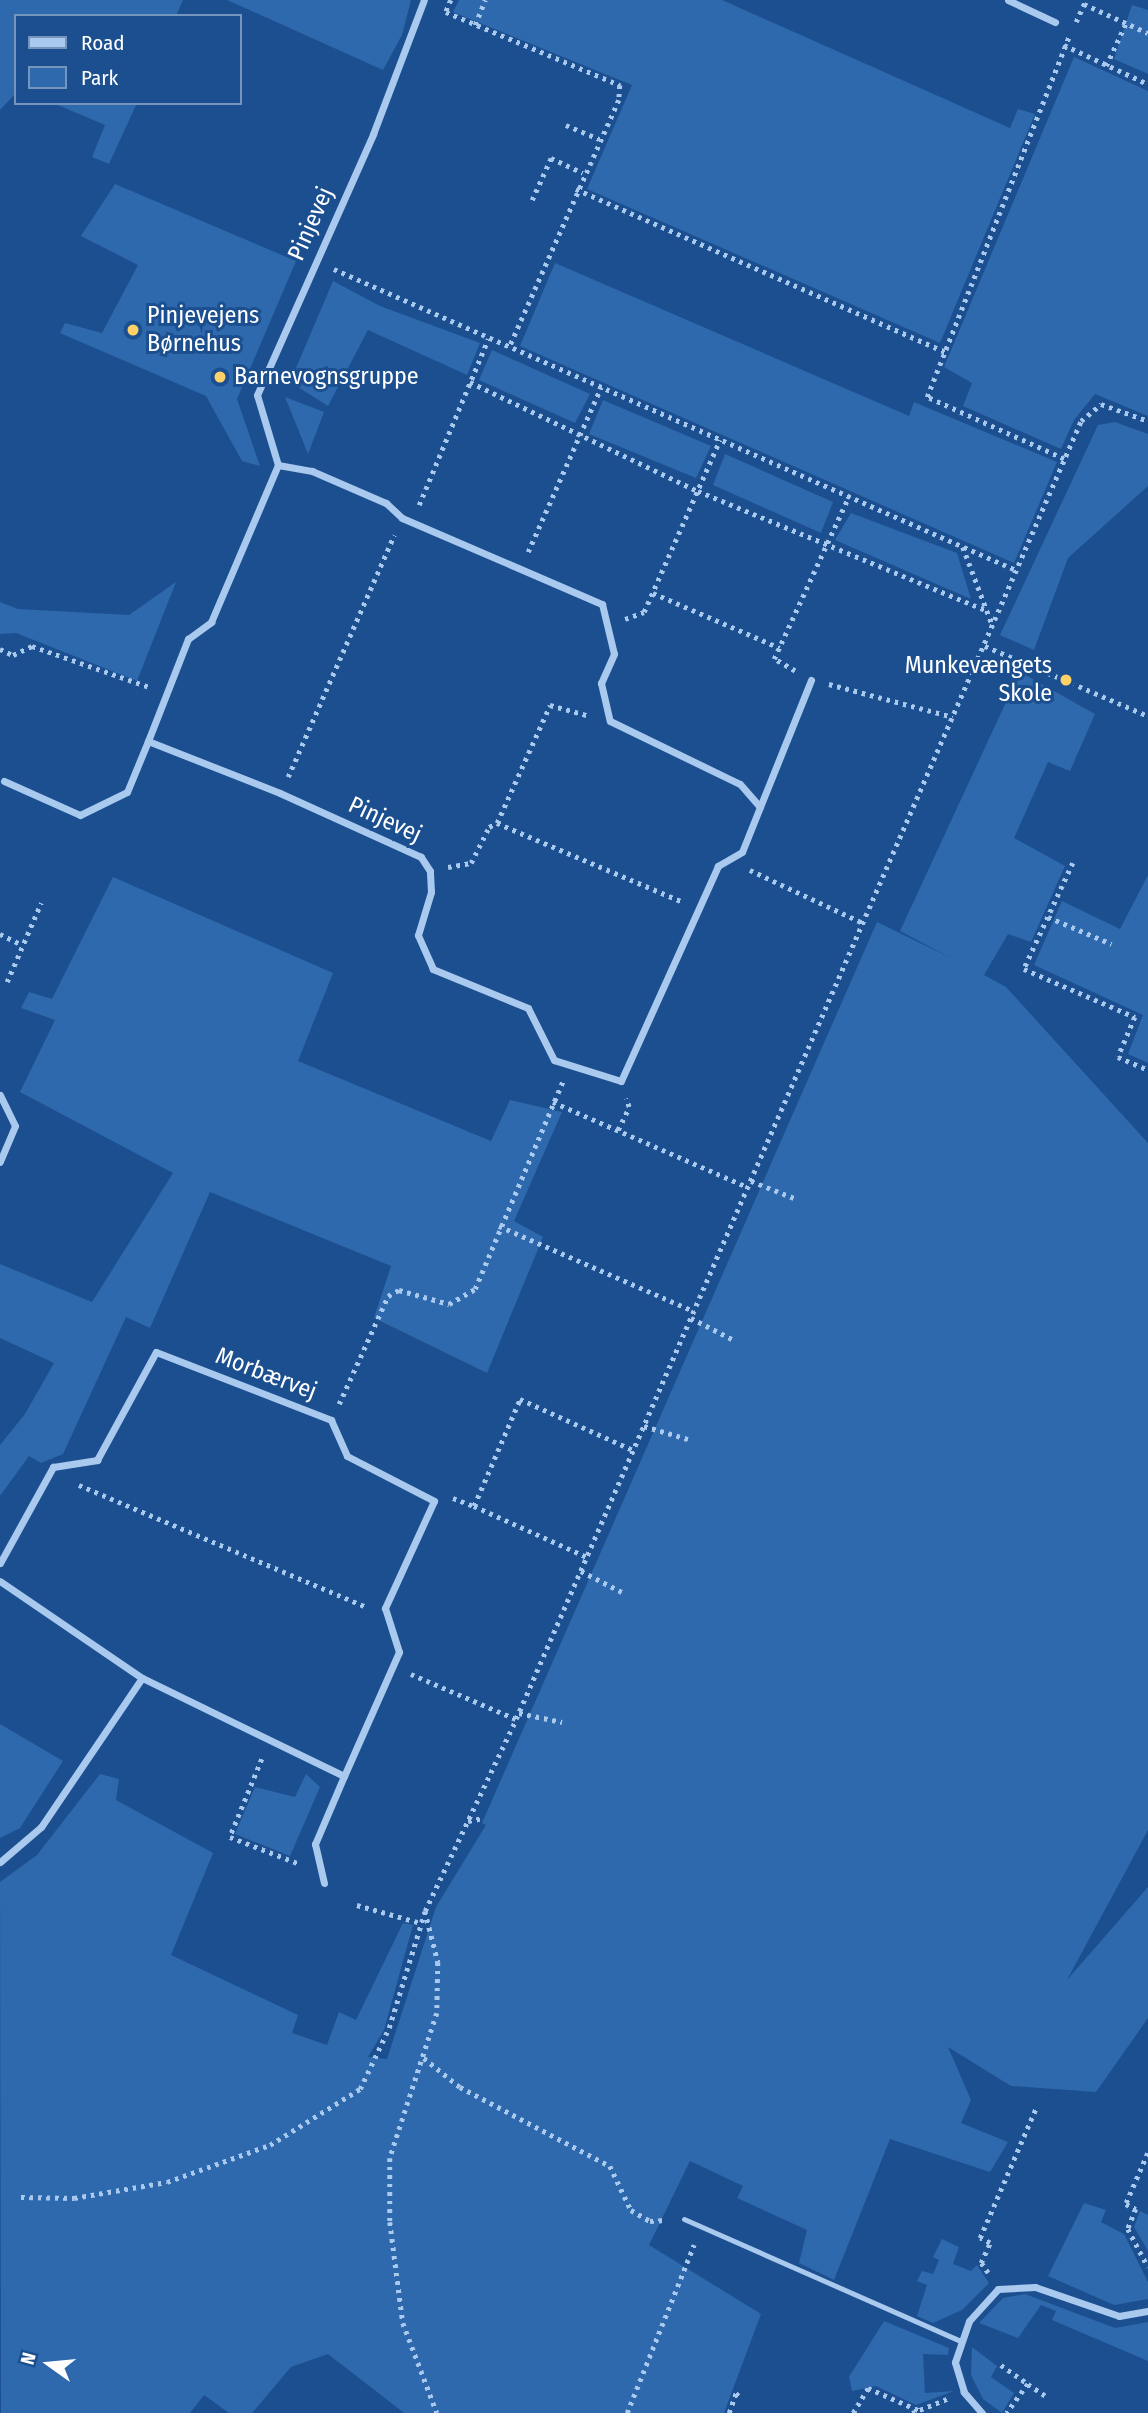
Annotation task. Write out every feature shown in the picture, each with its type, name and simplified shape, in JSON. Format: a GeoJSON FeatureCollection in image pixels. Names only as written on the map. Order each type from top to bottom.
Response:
{"type":"FeatureCollection","features":[{"type":"Feature","properties":{"kind":"street","name":"Pinjevej"},"geometry":{"type":"LineString","coordinates":[[278,465],[257,395],[416,32],[424,0]]}},
{"type":"Feature","properties":{"kind":"street"},"geometry":{"type":"LineString","coordinates":[[1008,0],[1055,22]]}},
{"type":"Feature","properties":{"kind":"street"},"geometry":{"type":"LineString","coordinates":[[4,781],[80,815],[127,792],[188,639],[211,622],[278,465],[312,471],[386,503],[402,518],[602,604],[614,654],[601,683],[610,721],[740,784],[760,807]]}},
{"type":"Feature","properties":{"kind":"street"},"geometry":{"type":"LineString","coordinates":[[621,1081],[718,866],[743,852],[811,680]]}},
{"type":"Feature","properties":{"kind":"street","name":"Pinjevej"},"geometry":{"type":"LineString","coordinates":[[148,741],[280,793],[421,857],[430,871],[431,892],[418,935],[433,969],[528,1008],[554,1060],[621,1081]]}},
{"type":"Feature","properties":{"kind":"street"},"geometry":{"type":"LineString","coordinates":[[0,1095],[15,1126],[0,1162]]}},
{"type":"Feature","properties":{"kind":"street","name":"Morbærvej"},"geometry":{"type":"LineString","coordinates":[[51,1472],[53,1467],[97,1460],[156,1352],[331,1420],[347,1456],[434,1501]]}},
{"type":"Feature","properties":{"kind":"street"},"geometry":{"type":"LineString","coordinates":[[0,1563],[51,1472]]}},
{"type":"Feature","properties":{"kind":"street"},"geometry":{"type":"LineString","coordinates":[[324,1882],[315,1844],[399,1652],[385,1608],[434,1501]]}},
{"type":"Feature","properties":{"kind":"street"},"geometry":{"type":"LineString","coordinates":[[0,1581],[142,1678],[344,1776]]}},
{"type":"Feature","properties":{"kind":"street"},"geometry":{"type":"LineString","coordinates":[[0,1862],[41,1827],[142,1678]]}},
{"type":"Feature","properties":{"kind":"street"},"geometry":{"type":"LineString","coordinates":[[982,2413],[964,2392],[955,2362],[960,2341],[981,2304],[998,2289],[1035,2287],[1119,2316],[1148,2311]]}},
{"type":"Feature","properties":{"kind":"lane"},"geometry":{"type":"LineString","coordinates":[[684,2219],[960,2341]]}},
{"type":"Feature","properties":{"kind":"path"},"geometry":{"type":"LineString","coordinates":[[451,0],[446,12],[620,85],[619,100],[583,173],[509,348]]}},
{"type":"Feature","properties":{"kind":"path"},"geometry":{"type":"LineString","coordinates":[[475,24],[485,0]]}},
{"type":"Feature","properties":{"kind":"path"},"geometry":{"type":"LineString","coordinates":[[1064,459],[927,397],[1064,47],[1085,2],[1148,33]]}},
{"type":"Feature","properties":{"kind":"path"},"geometry":{"type":"LineString","coordinates":[[1055,22],[1064,47],[1148,85]]}},
{"type":"Feature","properties":{"kind":"path"},"geometry":{"type":"LineString","coordinates":[[1107,66],[1126,23]]}},
{"type":"Feature","properties":{"kind":"path"},"geometry":{"type":"LineString","coordinates":[[566,125],[599,139]]}},
{"type":"Feature","properties":{"kind":"path"},"geometry":{"type":"LineString","coordinates":[[532,200],[551,158],[583,173]]}},
{"type":"Feature","properties":{"kind":"path"},"geometry":{"type":"LineString","coordinates":[[576,189],[945,352]]}},
{"type":"Feature","properties":{"kind":"path"},"geometry":{"type":"LineString","coordinates":[[316,261],[1018,570]]}},
{"type":"Feature","properties":{"kind":"path"},"geometry":{"type":"LineString","coordinates":[[412,522],[488,339]]}},
{"type":"Feature","properties":{"kind":"path"},"geometry":{"type":"LineString","coordinates":[[470,382],[698,491],[986,611]]}},
{"type":"Feature","properties":{"kind":"path"},"geometry":{"type":"LineString","coordinates":[[521,569],[601,387]]}},
{"type":"Feature","properties":{"kind":"path"},"geometry":{"type":"LineString","coordinates":[[21,2197],[74,2198],[167,2182],[270,2145],[360,2089],[389,2028],[425,1911],[519,1713],[1081,421],[1101,404],[1148,421]]}},
{"type":"Feature","properties":{"kind":"path"},"geometry":{"type":"LineString","coordinates":[[608,626],[644,612],[720,440]]}},
{"type":"Feature","properties":{"kind":"path"},"geometry":{"type":"LineString","coordinates":[[849,496],[774,659],[811,680],[953,717]]}},
{"type":"Feature","properties":{"kind":"path"},"geometry":{"type":"LineString","coordinates":[[280,793],[402,518]]}},
{"type":"Feature","properties":{"kind":"path"},"geometry":{"type":"LineString","coordinates":[[962,546],[993,628]]}},
{"type":"Feature","properties":{"kind":"path"},"geometry":{"type":"LineString","coordinates":[[653,593],[780,648]]}},
{"type":"Feature","properties":{"kind":"path"},"geometry":{"type":"LineString","coordinates":[[0,649],[13,655],[32,646],[167,694]]}},
{"type":"Feature","properties":{"kind":"path"},"geometry":{"type":"LineString","coordinates":[[985,646],[1148,716]]}},
{"type":"Feature","properties":{"kind":"path"},"geometry":{"type":"LineString","coordinates":[[430,871],[471,863],[489,827],[497,823],[550,705],[610,721]]}},
{"type":"Feature","properties":{"kind":"path"},"geometry":{"type":"LineString","coordinates":[[497,823],[700,909]]}},
{"type":"Feature","properties":{"kind":"path"},"geometry":{"type":"LineString","coordinates":[[729,860],[863,923]]}},
{"type":"Feature","properties":{"kind":"path"},"geometry":{"type":"LineString","coordinates":[[1073,863],[1024,969],[1135,1017],[1118,1057],[1148,1070]]}},
{"type":"Feature","properties":{"kind":"path"},"geometry":{"type":"LineString","coordinates":[[7,982],[41,903]]}},
{"type":"Feature","properties":{"kind":"path"},"geometry":{"type":"LineString","coordinates":[[1048,917],[1112,944]]}},
{"type":"Feature","properties":{"kind":"path"},"geometry":{"type":"LineString","coordinates":[[0,934],[23,945]]}},
{"type":"Feature","properties":{"kind":"path"},"geometry":{"type":"LineString","coordinates":[[618,1130],[629,1107],[621,1081]]}},
{"type":"Feature","properties":{"kind":"path"},"geometry":{"type":"LineString","coordinates":[[331,1420],[388,1296],[399,1290],[449,1304],[475,1289],[499,1226],[553,1102],[748,1187]]}},
{"type":"Feature","properties":{"kind":"path"},"geometry":{"type":"LineString","coordinates":[[751,1181],[794,1198]]}},
{"type":"Feature","properties":{"kind":"path"},"geometry":{"type":"LineString","coordinates":[[499,1226],[694,1311]]}},
{"type":"Feature","properties":{"kind":"path"},"geometry":{"type":"LineString","coordinates":[[691,1318],[732,1339]]}},
{"type":"Feature","properties":{"kind":"path"},"geometry":{"type":"LineString","coordinates":[[474,1506],[520,1399],[633,1450]]}},
{"type":"Feature","properties":{"kind":"path"},"geometry":{"type":"LineString","coordinates":[[644,1426],[688,1439]]}},
{"type":"Feature","properties":{"kind":"path"},"geometry":{"type":"LineString","coordinates":[[51,1472],[363,1607],[385,1608]]}},
{"type":"Feature","properties":{"kind":"path"},"geometry":{"type":"LineString","coordinates":[[434,1501],[443,1494],[587,1557]]}},
{"type":"Feature","properties":{"kind":"path"},"geometry":{"type":"LineString","coordinates":[[581,1571],[621,1592]]}},
{"type":"Feature","properties":{"kind":"path"},"geometry":{"type":"LineString","coordinates":[[393,1666],[516,1719]]}},
{"type":"Feature","properties":{"kind":"path"},"geometry":{"type":"LineString","coordinates":[[519,1713],[562,1722]]}},
{"type":"Feature","properties":{"kind":"path"},"geometry":{"type":"LineString","coordinates":[[254,1777],[230,1837],[300,1864],[315,1844]]}},
{"type":"Feature","properties":{"kind":"path"},"geometry":{"type":"LineString","coordinates":[[467,1822],[484,1818]]}},
{"type":"Feature","properties":{"kind":"path"},"geometry":{"type":"LineString","coordinates":[[357,1905],[421,1923]]}},
{"type":"Feature","properties":{"kind":"path"},"geometry":{"type":"LineString","coordinates":[[425,1911],[438,1962],[437,2013],[390,2158],[390,2222],[403,2323],[437,2413]]}},
{"type":"Feature","properties":{"kind":"path"},"geometry":{"type":"LineString","coordinates":[[424,2057],[460,2087],[610,2165],[631,2210],[650,2221],[684,2219]]}},
{"type":"Feature","properties":{"kind":"path"},"geometry":{"type":"LineString","coordinates":[[998,2289],[981,2263],[990,2243],[980,2238],[1036,2108]]}},
{"type":"Feature","properties":{"kind":"path"},"geometry":{"type":"LineString","coordinates":[[1148,2153],[1126,2204],[1136,2209],[1128,2229],[1148,2267]]}},
{"type":"Feature","properties":{"kind":"path"},"geometry":{"type":"LineString","coordinates":[[626,2413],[702,2227]]}},
{"type":"Feature","properties":{"kind":"path"},"geometry":{"type":"LineString","coordinates":[[1001,2365],[1049,2398]]}},
{"type":"Feature","properties":{"kind":"path"},"geometry":{"type":"LineString","coordinates":[[1007,2413],[1028,2384]]}},
{"type":"Feature","properties":{"kind":"path"},"geometry":{"type":"LineString","coordinates":[[853,2413],[868,2388],[918,2410]]}},
{"type":"Feature","properties":{"kind":"path"},"geometry":{"type":"LineString","coordinates":[[912,2413],[964,2392]]}},
{"type":"Feature","properties":{"kind":"path"},"geometry":{"type":"LineString","coordinates":[[729,2413],[736,2393],[741,2398]]}},
{"type":"Feature","properties":{"kind":"green space"},"geometry":{"type":"Polygon","coordinates":[[[0,0],[183,0],[177,14],[14,14],[14,95],[0,110],[0,0]]]}},
{"type":"Feature","properties":{"kind":"green space"},"geometry":{"type":"Polygon","coordinates":[[[227,0],[411,0],[402,35],[383,70],[227,0]]]}},
{"type":"Feature","properties":{"kind":"green space"},"geometry":{"type":"Polygon","coordinates":[[[459,0],[722,0],[1010,128],[1018,109],[1035,114],[940,343],[587,189],[632,85],[453,12],[459,0]]]}},
{"type":"Feature","properties":{"kind":"green space"},"geometry":{"type":"Polygon","coordinates":[[[1132,5],[1148,10],[1148,74],[1114,59],[1132,5]]]}},
{"type":"Feature","properties":{"kind":"green space"},"geometry":{"type":"Polygon","coordinates":[[[1074,57],[1148,91],[1148,416],[1095,394],[1074,420],[1061,449],[963,406],[972,383],[944,367],[1074,57]]]}},
{"type":"Feature","properties":{"kind":"green space"},"geometry":{"type":"Polygon","coordinates":[[[58,105],[136,105],[109,164],[92,157],[105,125],[58,105]]]}},
{"type":"Feature","properties":{"kind":"green space"},"geometry":{"type":"Polygon","coordinates":[[[115,184],[296,261],[237,399],[260,466],[242,461],[206,396],[60,333],[65,323],[102,333],[138,265],[81,236],[115,184]]]}},
{"type":"Feature","properties":{"kind":"green space"},"geometry":{"type":"Polygon","coordinates":[[[555,263],[909,416],[914,402],[1057,462],[1014,563],[520,346],[555,263]]]}},
{"type":"Feature","properties":{"kind":"green space"},"geometry":{"type":"Polygon","coordinates":[[[333,281],[380,306],[480,343],[467,375],[368,330],[328,406],[290,382],[333,281]]]}},
{"type":"Feature","properties":{"kind":"green space"},"geometry":{"type":"Polygon","coordinates":[[[492,350],[590,394],[575,423],[479,380],[492,350]]]}},
{"type":"Feature","properties":{"kind":"green space"},"geometry":{"type":"Polygon","coordinates":[[[285,397],[324,412],[308,454],[285,397]]]}},
{"type":"Feature","properties":{"kind":"green space"},"geometry":{"type":"Polygon","coordinates":[[[603,400],[711,446],[696,478],[589,434],[603,400]]]}},
{"type":"Feature","properties":{"kind":"green space"},"geometry":{"type":"Polygon","coordinates":[[[1115,422],[1148,434],[1148,486],[1068,558],[1034,650],[1000,635],[1098,425],[1115,422]]]}},
{"type":"Feature","properties":{"kind":"green space"},"geometry":{"type":"Polygon","coordinates":[[[725,454],[833,502],[821,533],[713,485],[725,454]]]}},
{"type":"Feature","properties":{"kind":"green space"},"geometry":{"type":"Polygon","coordinates":[[[851,513],[957,553],[971,599],[835,540],[851,513]]]}},
{"type":"Feature","properties":{"kind":"green space"},"geometry":{"type":"Polygon","coordinates":[[[176,582],[137,681],[16,633],[0,634],[0,602],[18,609],[129,615],[176,582]]]}},
{"type":"Feature","properties":{"kind":"green space"},"geometry":{"type":"Polygon","coordinates":[[[1020,672],[1095,714],[1070,771],[1048,762],[1014,838],[1065,866],[1031,942],[1008,934],[984,975],[1006,987],[1148,1143],[1148,1830],[1067,1980],[1148,1887],[1148,2018],[1096,2092],[1011,2086],[948,2047],[971,2100],[961,2123],[1008,2142],[990,2172],[890,2139],[834,2280],[799,2263],[807,2230],[737,2198],[743,2186],[690,2161],[649,2245],[761,2314],[724,2413],[404,2413],[328,2354],[291,2367],[252,2413],[229,2413],[204,2395],[190,2413],[1,2413],[0,1882],[37,1855],[100,1774],[119,1779],[116,1800],[213,1853],[171,1955],[298,2015],[292,2033],[327,2045],[339,2012],[356,2020],[403,1923],[413,1925],[384,2030],[368,2057],[387,2059],[436,1907],[486,1825],[482,1823],[877,922],[951,958],[900,931],[1020,672]]]}},
{"type":"Feature","properties":{"kind":"green space"},"geometry":{"type":"Polygon","coordinates":[[[1148,875],[1148,1063],[1128,1054],[1143,1015],[1034,965],[1062,901],[1120,929],[1148,875]]]}},
{"type":"Feature","properties":{"kind":"green space"},"geometry":{"type":"Polygon","coordinates":[[[113,877],[333,973],[298,1061],[491,1141],[510,1100],[562,1112],[514,1221],[543,1237],[487,1373],[374,1318],[391,1266],[210,1192],[150,1328],[126,1317],[63,1454],[41,1463],[29,1456],[0,1496],[0,1445],[25,1414],[54,1363],[0,1338],[0,1264],[92,1302],[173,1173],[20,1092],[55,1020],[21,1008],[29,992],[52,999],[113,877]]]}},
{"type":"Feature","properties":{"kind":"green space"},"geometry":{"type":"Polygon","coordinates":[[[0,1724],[63,1761],[20,1828],[0,1838],[0,1724]]]}},
{"type":"Feature","properties":{"kind":"green space"},"geometry":{"type":"Polygon","coordinates":[[[306,1774],[320,1787],[290,1856],[235,1834],[255,1787],[295,1797],[306,1774]]]}},
{"type":"Feature","properties":{"kind":"green space"},"geometry":{"type":"Polygon","coordinates":[[[1084,2203],[1106,2210],[1101,2222],[1124,2234],[1148,2282],[1148,2299],[1114,2305],[1048,2276],[1084,2203]]]}},
{"type":"Feature","properties":{"kind":"green space"},"geometry":{"type":"Polygon","coordinates":[[[1140,2211],[1148,2215],[1148,2251],[1134,2227],[1140,2211]]]}},
{"type":"Feature","properties":{"kind":"green space"},"geometry":{"type":"Polygon","coordinates":[[[942,2239],[959,2247],[953,2264],[971,2271],[977,2265],[989,2283],[962,2310],[933,2323],[917,2316],[927,2285],[917,2281],[922,2271],[933,2274],[939,2260],[933,2257],[942,2239]]]}},
{"type":"Feature","properties":{"kind":"green space"},"geometry":{"type":"Polygon","coordinates":[[[1025,2294],[1115,2328],[1148,2322],[1148,2361],[1052,2320],[1056,2311],[1041,2305],[1018,2338],[979,2323],[1003,2298],[1025,2294]]]}},
{"type":"Feature","properties":{"kind":"green space"},"geometry":{"type":"Polygon","coordinates":[[[884,2321],[949,2348],[948,2355],[923,2354],[925,2393],[954,2391],[916,2405],[876,2386],[852,2391],[849,2377],[884,2321]]]}},
{"type":"Feature","properties":{"kind":"green space"},"geometry":{"type":"Polygon","coordinates":[[[972,2347],[997,2366],[991,2377],[1014,2393],[1002,2413],[983,2399],[971,2375],[972,2347]]]}},
{"type":"Feature","properties":{"kind":"place","name":"Pinjevejens Børnehus"},"geometry":{"type":"Point","coordinates":[133,330]}},
{"type":"Feature","properties":{"kind":"place","name":"Barnevognsgruppe"},"geometry":{"type":"Point","coordinates":[220,377]}},
{"type":"Feature","properties":{"kind":"place","name":"Munkevængets Skole"},"geometry":{"type":"Point","coordinates":[1066,680]}}]}
